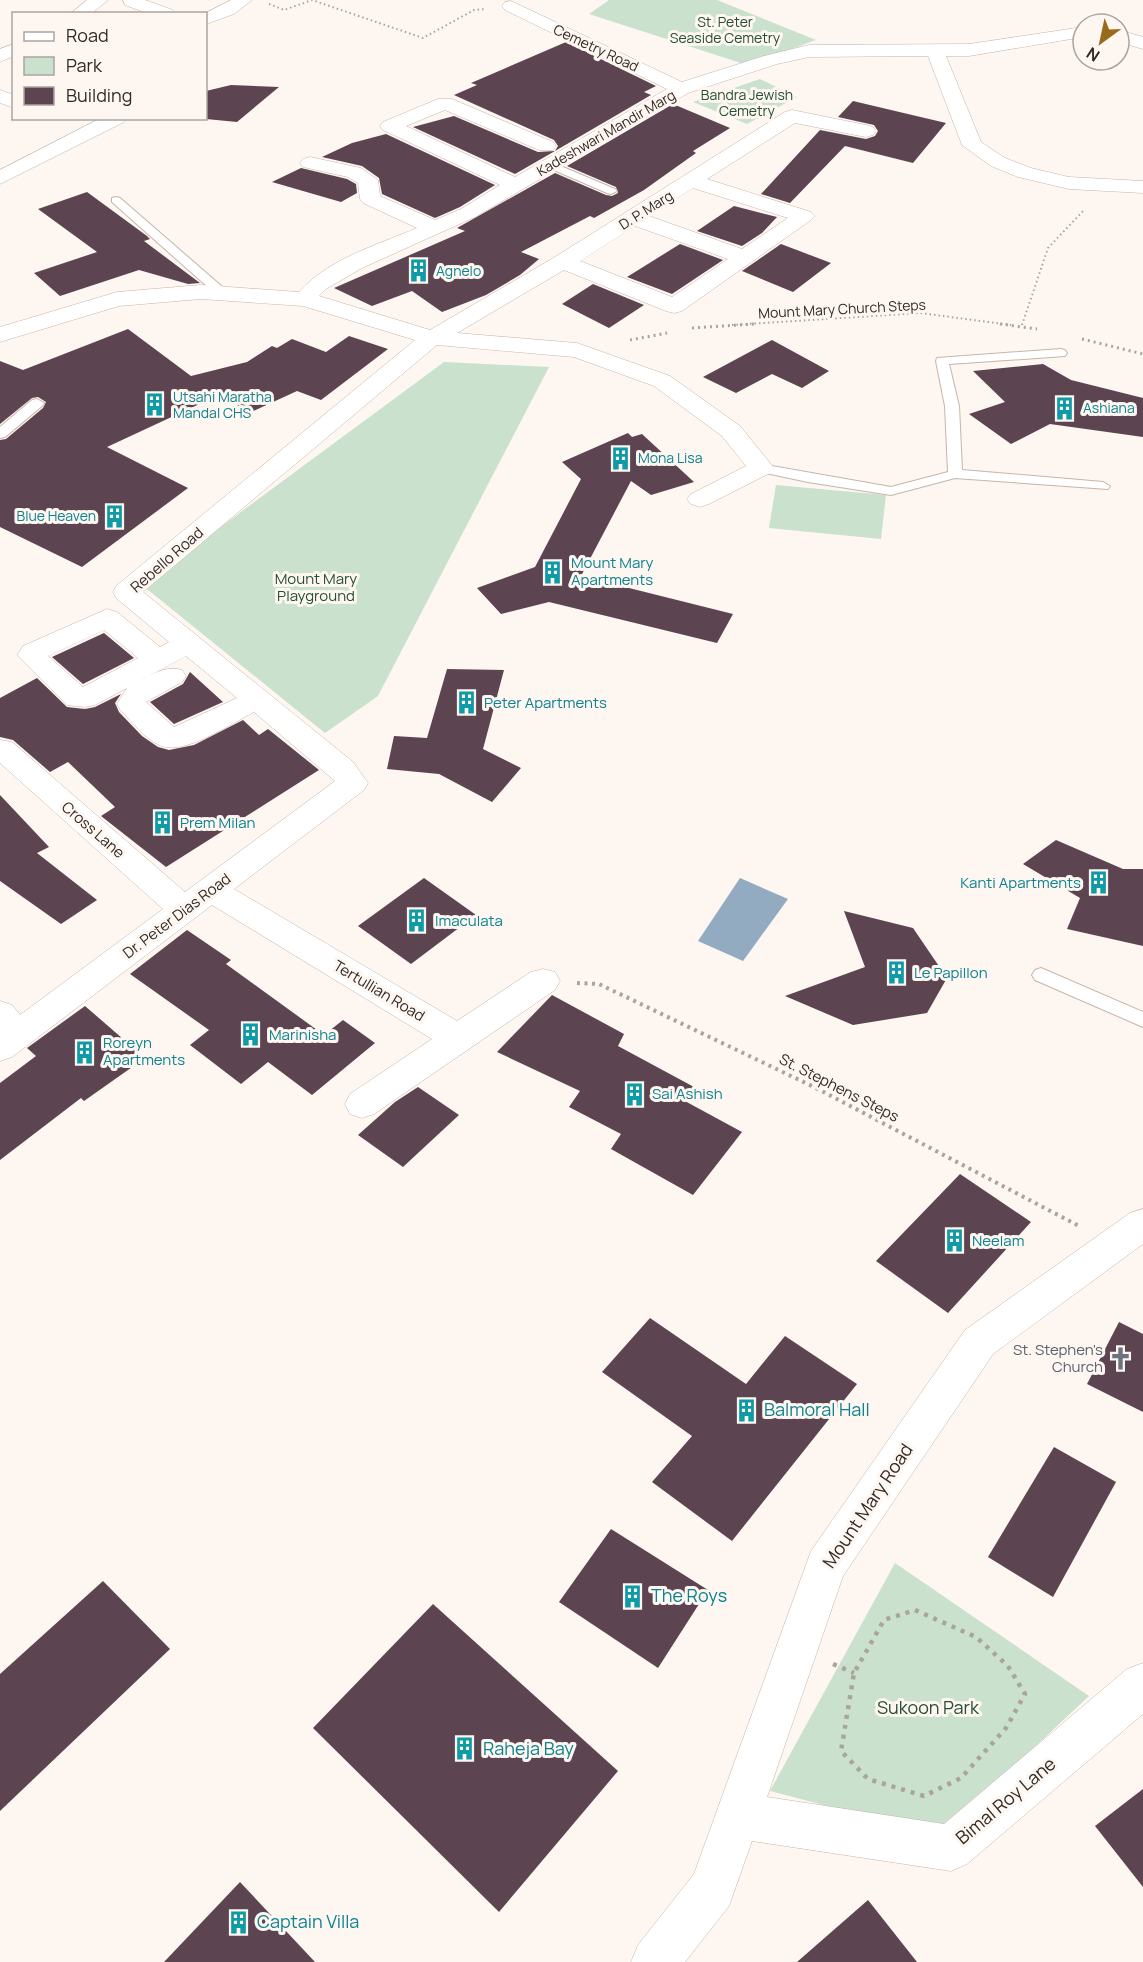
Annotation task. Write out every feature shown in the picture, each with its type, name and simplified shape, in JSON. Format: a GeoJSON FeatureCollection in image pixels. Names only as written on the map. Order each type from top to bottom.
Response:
{"type":"FeatureCollection","features":[{"type":"Feature","properties":{"kind":"street"},"geometry":{"type":"LineString","coordinates":[[81,12],[99,0]]}},
{"type":"Feature","properties":{"kind":"street"},"geometry":{"type":"LineString","coordinates":[[207,19],[228,10],[243,0]]}},
{"type":"Feature","properties":{"kind":"street"},"geometry":{"type":"LineString","coordinates":[[129,5],[159,12]]}},
{"type":"Feature","properties":{"kind":"street","name":"Cemetry Road"},"geometry":{"type":"LineString","coordinates":[[511,6],[681,89]]}},
{"type":"Feature","properties":{"kind":"street","name":"Kadeshwari Mandir Marg"},"geometry":{"type":"LineString","coordinates":[[305,299],[318,284],[354,263],[468,213],[516,185],[548,155],[681,89],[771,60],[809,51],[969,50],[1071,34]]}},
{"type":"Feature","properties":{"kind":"street"},"geometry":{"type":"LineString","coordinates":[[935,51],[972,145],[998,162],[1025,173],[1069,183],[1106,187],[1143,187]]}},
{"type":"Feature","properties":{"kind":"street"},"geometry":{"type":"LineString","coordinates":[[1,66],[12,52]]}},
{"type":"Feature","properties":{"kind":"street"},"geometry":{"type":"LineString","coordinates":[[516,185],[390,126],[445,103],[548,155]]}},
{"type":"Feature","properties":{"kind":"street","name":"D. P. Marg"},"geometry":{"type":"LineString","coordinates":[[432,338],[563,262],[792,116],[866,130]]}},
{"type":"Feature","properties":{"kind":"street"},"geometry":{"type":"LineString","coordinates":[[0,178],[113,120]]}},
{"type":"Feature","properties":{"kind":"street"},"geometry":{"type":"LineString","coordinates":[[310,163],[354,172],[368,180],[370,199],[433,227]]}},
{"type":"Feature","properties":{"kind":"street"},"geometry":{"type":"LineString","coordinates":[[563,262],[674,306],[804,216],[692,181]]}},
{"type":"Feature","properties":{"kind":"street"},"geometry":{"type":"LineString","coordinates":[[633,218],[744,257]]}},
{"type":"Feature","properties":{"kind":"street"},"geometry":{"type":"LineString","coordinates":[[0,335],[19,327],[117,299],[201,292],[305,299],[432,338],[577,350],[662,381],[731,431],[761,468],[700,499]]}},
{"type":"Feature","properties":{"kind":"street","name":"Rebello Road"},"geometry":{"type":"LineString","coordinates":[[195,656],[126,592],[432,338]]}},
{"type":"Feature","properties":{"kind":"street"},"geometry":{"type":"LineString","coordinates":[[158,660],[195,656],[247,704],[184,736],[168,738],[131,704],[137,694],[195,656]]}},
{"type":"Feature","properties":{"kind":"street","name":"Dr. Peter Dias Road"},"geometry":{"type":"LineString","coordinates":[[6,1032],[185,910],[353,783],[342,769],[247,704]]}},
{"type":"Feature","properties":{"kind":"street","name":"Cross Lane"},"geometry":{"type":"LineString","coordinates":[[2,749],[185,910]]}},
{"type":"Feature","properties":{"kind":"street","name":"Tertullian Road"},"geometry":{"type":"LineString","coordinates":[[212,890],[458,1038]]}},
{"type":"Feature","properties":{"kind":"street"},"geometry":{"type":"LineString","coordinates":[[362,1104],[543,981]]}},
{"type":"Feature","properties":{"kind":"street","name":"Mount Mary Road"},"geometry":{"type":"LineString","coordinates":[[655,1962],[712,1889],[826,1565],[979,1342],[1129,1234]]}},
{"type":"Feature","properties":{"kind":"street","name":"Bimal Roy Lane"},"geometry":{"type":"LineString","coordinates":[[738,1816],[951,1848],[1143,1685]]}},
{"type":"Feature","properties":{"kind":"lane"},"geometry":{"type":"LineString","coordinates":[[548,155],[611,191]]}},
{"type":"Feature","properties":{"kind":"lane"},"geometry":{"type":"LineString","coordinates":[[116,200],[224,294]]}},
{"type":"Feature","properties":{"kind":"lane"},"geometry":{"type":"LineString","coordinates":[[955,474],[952,406],[942,362],[1061,353]]}},
{"type":"Feature","properties":{"kind":"lane"},"geometry":{"type":"LineString","coordinates":[[0,434],[37,402]]}},
{"type":"Feature","properties":{"kind":"lane"},"geometry":{"type":"LineString","coordinates":[[761,468],[891,491],[955,474],[1103,486]]}},
{"type":"Feature","properties":{"kind":"lane"},"geometry":{"type":"LineString","coordinates":[[1041,975],[1143,1020]]}},
{"type":"Feature","properties":{"kind":"path"},"geometry":{"type":"LineString","coordinates":[[268,3],[284,10],[312,0],[423,38],[474,10],[511,6]]}},
{"type":"Feature","properties":{"kind":"path"},"geometry":{"type":"LineString","coordinates":[[1022,326],[1048,248],[1106,187]]}},
{"type":"Feature","properties":{"kind":"path","name":"Mount Mary Church Steps"},"geometry":{"type":"LineString","coordinates":[[692,328],[920,313],[1044,331]]}},
{"type":"Feature","properties":{"kind":"path"},"geometry":{"type":"LineString","coordinates":[[577,350],[669,333]]}},
{"type":"Feature","properties":{"kind":"path"},"geometry":{"type":"LineString","coordinates":[[1077,338],[1143,354]]}},
{"type":"Feature","properties":{"kind":"path","name":"St. Stephens Steps"},"geometry":{"type":"LineString","coordinates":[[543,981],[599,984],[1129,1234]]}},
{"type":"Feature","properties":{"kind":"path"},"geometry":{"type":"LineString","coordinates":[[915,1610],[976,1637],[1008,1666],[1025,1694],[1006,1728],[961,1778],[924,1796],[868,1779],[842,1751],[854,1673],[884,1620],[915,1610]]}},
{"type":"Feature","properties":{"kind":"path"},"geometry":{"type":"LineString","coordinates":[[837,1666],[854,1673]]}},
{"type":"Feature","properties":{"kind":"green space","name":"St. Peter Seaside Cemetry"},"geometry":{"type":"Polygon","coordinates":[[[609,0],[717,0],[816,40],[747,65],[589,14],[609,0]]]}},
{"type":"Feature","properties":{"kind":"green space","name":"Bandra Jewish Cemetry"},"geometry":{"type":"Polygon","coordinates":[[[760,79],[797,97],[747,124],[693,102],[760,79]]]}},
{"type":"Feature","properties":{"kind":"green space","name":"Mount Mary Playground"},"geometry":{"type":"Polygon","coordinates":[[[444,362],[549,367],[378,696],[325,733],[142,585],[444,362]]]}},
{"type":"Feature","properties":{"kind":"green space"},"geometry":{"type":"Polygon","coordinates":[[[776,485],[886,495],[881,539],[769,528],[776,485]]]}},
{"type":"Feature","properties":{"kind":"green space","name":"Sukoon Park"},"geometry":{"type":"Polygon","coordinates":[[[895,1563],[1089,1696],[954,1822],[942,1836],[770,1791],[895,1563]]]}},
{"type":"Feature","properties":{"kind":"water"},"geometry":{"type":"Polygon","coordinates":[[[740,878],[788,899],[743,961],[698,941],[740,878]]]}},
{"type":"Feature","properties":{"kind":"building"},"geometry":{"type":"Polygon","coordinates":[[[566,42],[656,86],[644,92],[651,95],[555,151],[558,146],[554,140],[454,95],[477,85],[471,83],[566,42]]]}},
{"type":"Feature","properties":{"kind":"building"},"geometry":{"type":"Polygon","coordinates":[[[231,85],[279,87],[237,122],[207,119],[207,91],[231,85]]]}},
{"type":"Feature","properties":{"kind":"building"},"geometry":{"type":"Polygon","coordinates":[[[853,101],[946,123],[913,163],[845,146],[790,203],[761,194],[820,130],[866,139],[875,136],[878,131],[874,125],[838,117],[853,101]]]}},
{"type":"Feature","properties":{"kind":"building"},"geometry":{"type":"Polygon","coordinates":[[[673,104],[730,128],[693,151],[696,153],[644,190],[594,218],[590,216],[521,252],[539,259],[520,275],[486,295],[442,312],[412,291],[372,306],[334,288],[465,231],[457,228],[555,173],[606,195],[612,196],[618,193],[616,187],[567,166],[673,104]]]}},
{"type":"Feature","properties":{"kind":"building"},"geometry":{"type":"Polygon","coordinates":[[[454,116],[538,152],[555,151],[515,174],[413,127],[454,116]]]}},
{"type":"Feature","properties":{"kind":"building"},"geometry":{"type":"Polygon","coordinates":[[[386,134],[495,185],[460,207],[435,218],[382,194],[379,178],[362,166],[322,157],[352,143],[386,134]]]}},
{"type":"Feature","properties":{"kind":"building"},"geometry":{"type":"Polygon","coordinates":[[[301,168],[347,179],[356,184],[357,193],[341,202],[272,182],[301,168]]]}},
{"type":"Feature","properties":{"kind":"building"},"geometry":{"type":"Polygon","coordinates":[[[87,192],[147,236],[150,239],[144,241],[200,283],[188,284],[139,270],[60,296],[34,273],[97,252],[38,209],[87,192]]]}},
{"type":"Feature","properties":{"kind":"building"},"geometry":{"type":"Polygon","coordinates":[[[734,206],[777,217],[762,233],[742,246],[697,231],[734,206]]]}},
{"type":"Feature","properties":{"kind":"building"},"geometry":{"type":"Polygon","coordinates":[[[680,244],[723,260],[672,294],[627,277],[680,244]]]}},
{"type":"Feature","properties":{"kind":"building"},"geometry":{"type":"Polygon","coordinates":[[[781,244],[831,263],[793,292],[742,271],[781,244]]]}},
{"type":"Feature","properties":{"kind":"building"},"geometry":{"type":"Polygon","coordinates":[[[593,284],[644,305],[609,328],[562,304],[593,284]]]}},
{"type":"Feature","properties":{"kind":"building"},"geometry":{"type":"Polygon","coordinates":[[[128,329],[191,376],[247,362],[272,346],[277,348],[292,339],[326,352],[349,336],[388,349],[321,400],[297,391],[249,413],[221,394],[107,447],[188,488],[82,567],[0,527],[0,440],[6,439],[43,408],[46,402],[38,397],[32,398],[0,424],[0,361],[23,370],[128,329]]]}},
{"type":"Feature","properties":{"kind":"building"},"geometry":{"type":"Polygon","coordinates":[[[772,340],[829,371],[802,388],[772,374],[736,393],[703,377],[772,340]]]}},
{"type":"Feature","properties":{"kind":"building","name":"Ashiana"},"geometry":{"type":"Polygon","coordinates":[[[1043,364],[1071,380],[1143,398],[1143,437],[1050,424],[1011,444],[969,414],[1005,402],[973,371],[1043,364]]]}},
{"type":"Feature","properties":{"kind":"building","name":"Mount Mary Apartments"},"geometry":{"type":"Polygon","coordinates":[[[628,433],[632,437],[642,434],[694,482],[651,495],[631,481],[581,576],[733,614],[717,643],[549,602],[501,614],[477,588],[535,567],[581,479],[562,462],[628,433]]]}},
{"type":"Feature","properties":{"kind":"building"},"geometry":{"type":"Polygon","coordinates":[[[104,633],[134,658],[83,684],[52,657],[104,633]]]}},
{"type":"Feature","properties":{"kind":"building","name":"Peter Apartments"},"geometry":{"type":"Polygon","coordinates":[[[447,669],[504,670],[483,749],[521,768],[492,802],[439,774],[387,769],[394,736],[427,738],[447,669]]]}},
{"type":"Feature","properties":{"kind":"building"},"geometry":{"type":"Polygon","coordinates":[[[190,672],[223,702],[174,724],[150,702],[183,684],[190,672]]]}},
{"type":"Feature","properties":{"kind":"building"},"geometry":{"type":"Polygon","coordinates":[[[37,678],[67,707],[85,709],[95,707],[121,694],[115,703],[119,712],[142,736],[158,747],[169,750],[194,745],[243,720],[259,735],[268,729],[319,770],[166,867],[101,816],[115,807],[68,762],[50,772],[13,740],[0,737],[0,698],[37,678]]]}},
{"type":"Feature","properties":{"kind":"building"},"geometry":{"type":"Polygon","coordinates":[[[0,795],[49,847],[37,853],[97,900],[61,924],[0,881],[0,795]]]}},
{"type":"Feature","properties":{"kind":"building","name":"Kanti Apartments"},"geometry":{"type":"Polygon","coordinates":[[[1056,840],[1123,869],[1143,869],[1143,946],[1067,929],[1080,898],[1023,864],[1056,840]]]}},
{"type":"Feature","properties":{"kind":"building","name":"Imaculata"},"geometry":{"type":"Polygon","coordinates":[[[424,878],[476,915],[411,964],[358,926],[424,878]]]}},
{"type":"Feature","properties":{"kind":"building","name":"Le Papillon"},"geometry":{"type":"Polygon","coordinates":[[[844,911],[913,928],[947,978],[927,1013],[853,1025],[785,996],[865,967],[844,911]]]}},
{"type":"Feature","properties":{"kind":"building"},"geometry":{"type":"Polygon","coordinates":[[[187,930],[231,960],[226,964],[324,1035],[343,1020],[375,1043],[312,1095],[268,1062],[241,1084],[190,1045],[209,1030],[130,974],[187,930]]]}},
{"type":"Feature","properties":{"kind":"building","name":"Sai Ashish"},"geometry":{"type":"Polygon","coordinates":[[[552,995],[624,1034],[618,1046],[694,1087],[683,1100],[742,1132],[693,1195],[611,1149],[621,1134],[569,1107],[580,1091],[497,1052],[552,995]]]}},
{"type":"Feature","properties":{"kind":"building"},"geometry":{"type":"Polygon","coordinates":[[[85,1006],[145,1058],[84,1101],[81,1098],[0,1160],[0,1083],[36,1056],[27,1048],[85,1006]]]}},
{"type":"Feature","properties":{"kind":"building"},"geometry":{"type":"Polygon","coordinates":[[[418,1087],[459,1115],[403,1167],[358,1135],[395,1102],[418,1087]]]}},
{"type":"Feature","properties":{"kind":"building","name":"Neelam"},"geometry":{"type":"Polygon","coordinates":[[[960,1174],[1031,1222],[948,1313],[876,1261],[960,1174]]]}},
{"type":"Feature","properties":{"kind":"building","name":"Balmoral Hall"},"geometry":{"type":"Polygon","coordinates":[[[650,1318],[746,1384],[785,1336],[857,1384],[732,1541],[652,1482],[692,1436],[602,1372],[650,1318]]]}},
{"type":"Feature","properties":{"kind":"building","name":"St. Stephen's Church"},"geometry":{"type":"Polygon","coordinates":[[[1119,1322],[1143,1334],[1143,1412],[1087,1384],[1119,1322]]]}},
{"type":"Feature","properties":{"kind":"building"},"geometry":{"type":"Polygon","coordinates":[[[1054,1447],[1116,1482],[1053,1597],[988,1557],[1054,1447]]]}},
{"type":"Feature","properties":{"kind":"building","name":"The Roys"},"geometry":{"type":"Polygon","coordinates":[[[611,1529],[708,1590],[658,1668],[559,1602],[611,1529]]]}},
{"type":"Feature","properties":{"kind":"building"},"geometry":{"type":"Polygon","coordinates":[[[103,1581],[170,1649],[0,1811],[0,1674],[103,1581]]]}},
{"type":"Feature","properties":{"kind":"building","name":"Raheja Bay"},"geometry":{"type":"Polygon","coordinates":[[[433,1604],[618,1771],[499,1912],[313,1728],[433,1604]]]}},
{"type":"Feature","properties":{"kind":"building"},"geometry":{"type":"Polygon","coordinates":[[[1143,1789],[1143,1887],[1095,1826],[1143,1789]]]}},
{"type":"Feature","properties":{"kind":"building","name":"Captain Villa"},"geometry":{"type":"Polygon","coordinates":[[[240,1882],[315,1962],[164,1962],[240,1882]]]}},
{"type":"Feature","properties":{"kind":"building"},"geometry":{"type":"Polygon","coordinates":[[[868,1900],[917,1962],[797,1962],[868,1900]]]}},
{"type":"Feature","properties":{"kind":"place","name":"Agnelo"},"geometry":{"type":"Point","coordinates":[418,271]}},
{"type":"Feature","properties":{"kind":"place","name":"Utsahi Maratha Mandal CHS"},"geometry":{"type":"Point","coordinates":[155,405]}},
{"type":"Feature","properties":{"kind":"place","name":"Ashiana"},"geometry":{"type":"Point","coordinates":[1065,408]}},
{"type":"Feature","properties":{"kind":"place","name":"Mona Lisa"},"geometry":{"type":"Point","coordinates":[620,458]}},
{"type":"Feature","properties":{"kind":"place","name":"Blue Heaven"},"geometry":{"type":"Point","coordinates":[114,516]}},
{"type":"Feature","properties":{"kind":"place","name":"Mount Mary Apartments"},"geometry":{"type":"Point","coordinates":[553,572]}},
{"type":"Feature","properties":{"kind":"place","name":"Peter Apartments"},"geometry":{"type":"Point","coordinates":[466,703]}},
{"type":"Feature","properties":{"kind":"place","name":"Prem Milan"},"geometry":{"type":"Point","coordinates":[162,823]}},
{"type":"Feature","properties":{"kind":"place","name":"Kanti Apartments"},"geometry":{"type":"Point","coordinates":[1099,883]}},
{"type":"Feature","properties":{"kind":"place","name":"Imaculata"},"geometry":{"type":"Point","coordinates":[417,921]}},
{"type":"Feature","properties":{"kind":"place","name":"Le Papillon"},"geometry":{"type":"Point","coordinates":[896,973]}},
{"type":"Feature","properties":{"kind":"place","name":"Marinisha"},"geometry":{"type":"Point","coordinates":[251,1035]}},
{"type":"Feature","properties":{"kind":"place","name":"Roreyn Apartments"},"geometry":{"type":"Point","coordinates":[85,1052]}},
{"type":"Feature","properties":{"kind":"place","name":"Sai Ashish"},"geometry":{"type":"Point","coordinates":[634,1094]}},
{"type":"Feature","properties":{"kind":"place","name":"Neelam"},"geometry":{"type":"Point","coordinates":[954,1241]}},
{"type":"Feature","properties":{"kind":"place","name":"St. Stephen's Church"},"geometry":{"type":"Point","coordinates":[1121,1359]}},
{"type":"Feature","properties":{"kind":"place","name":"Balmoral Hall"},"geometry":{"type":"Point","coordinates":[746,1410]}},
{"type":"Feature","properties":{"kind":"place","name":"The Roys"},"geometry":{"type":"Point","coordinates":[633,1596]}},
{"type":"Feature","properties":{"kind":"place","name":"Raheja Bay"},"geometry":{"type":"Point","coordinates":[465,1749]}},
{"type":"Feature","properties":{"kind":"place","name":"Captain Villa"},"geometry":{"type":"Point","coordinates":[239,1922]}}]}
